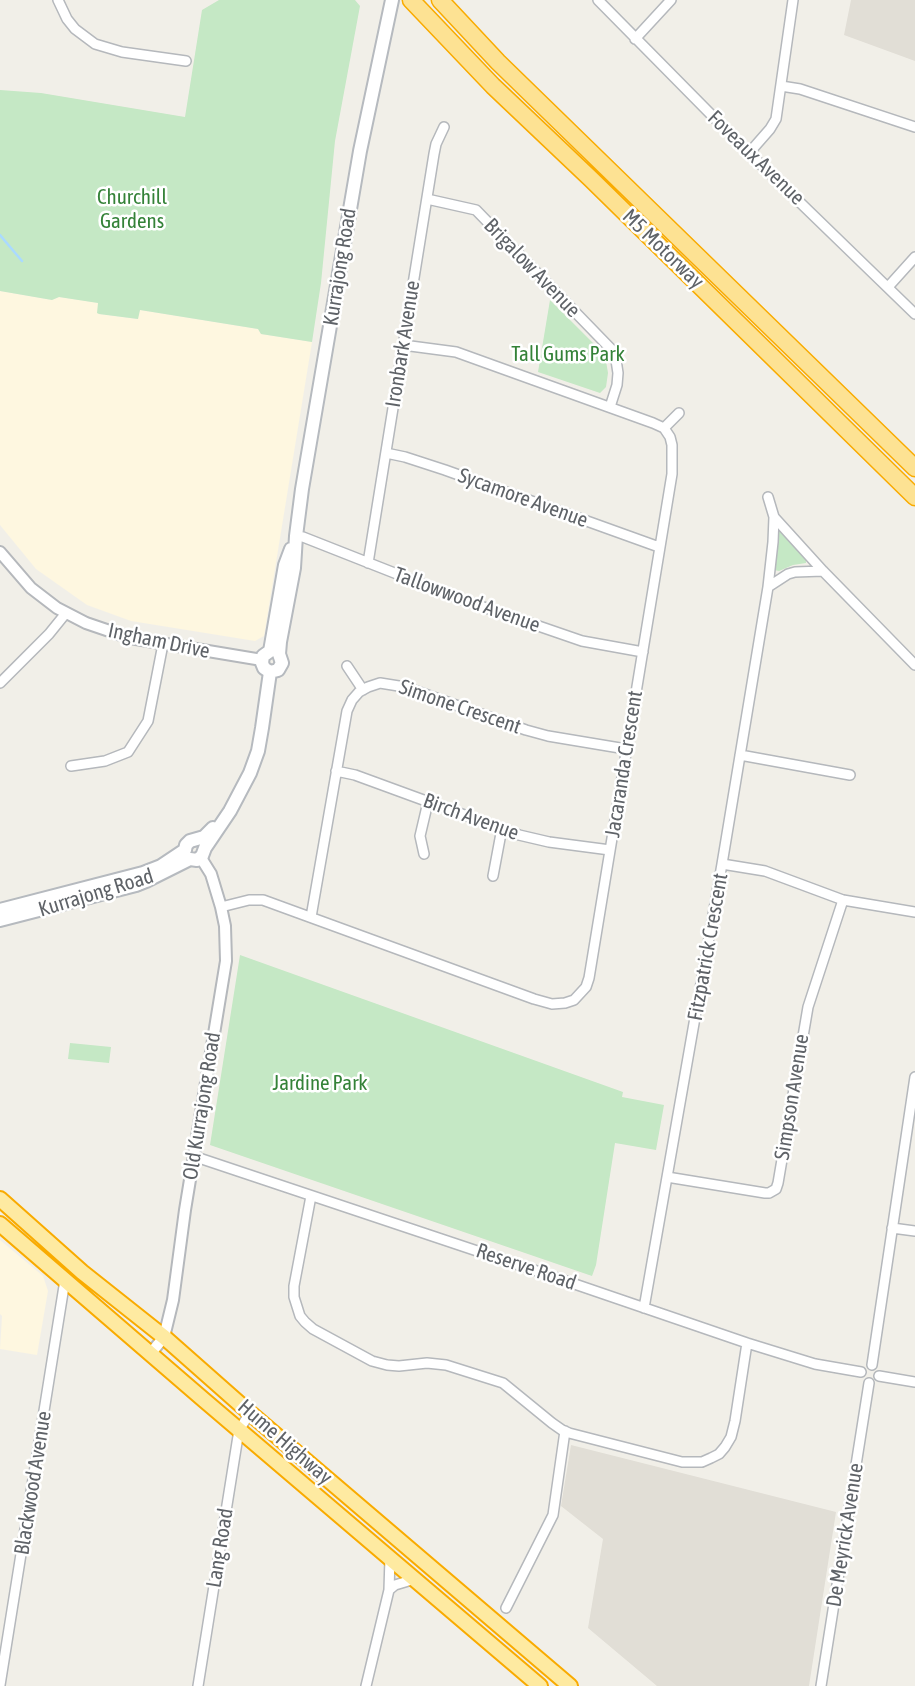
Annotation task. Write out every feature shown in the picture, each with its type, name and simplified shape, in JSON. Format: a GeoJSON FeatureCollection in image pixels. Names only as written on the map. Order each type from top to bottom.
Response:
{"type":"FeatureCollection","features":[{"type":"Feature","properties":{"kind":"highway","name":"M5 Motorway"},"geometry":{"type":"LineString","coordinates":[[411,0],[493,86],[610,197],[915,497]]}},
{"type":"Feature","properties":{"kind":"highway","name":"M5 Motorway"},"geometry":{"type":"LineString","coordinates":[[440,0],[498,62],[915,468]]}},
{"type":"Feature","properties":{"kind":"highway","name":"Hume Highway"},"geometry":{"type":"LineString","coordinates":[[0,1199],[82,1272],[164,1337],[570,1686]]}},
{"type":"Feature","properties":{"kind":"highway","name":"Hume Highway"},"geometry":{"type":"LineString","coordinates":[[0,1224],[540,1686]]}},
{"type":"Feature","properties":{"kind":"main road","name":"Kurrajong Road"},"geometry":{"type":"LineString","coordinates":[[0,920],[146,881],[195,851],[239,795],[250,773],[258,751],[270,672],[278,670],[283,661],[270,655],[280,642],[294,568],[300,501],[360,150],[392,0]]}},
{"type":"Feature","properties":{"kind":"main road"},"geometry":{"type":"LineString","coordinates":[[270,655],[264,668],[270,672]]}},
{"type":"Feature","properties":{"kind":"main road","name":"Kurrajong Road"},"geometry":{"type":"LineString","coordinates":[[0,910],[143,873],[195,851]]}},
{"type":"Feature","properties":{"kind":"street"},"geometry":{"type":"LineString","coordinates":[[58,0],[75,29],[95,44],[122,52],[186,61]]}},
{"type":"Feature","properties":{"kind":"street","name":"Foveaux Avenue"},"geometry":{"type":"LineString","coordinates":[[598,0],[749,153],[915,314]]}},
{"type":"Feature","properties":{"kind":"street"},"geometry":{"type":"LineString","coordinates":[[635,39],[671,0]]}},
{"type":"Feature","properties":{"kind":"street"},"geometry":{"type":"LineString","coordinates":[[749,153],[774,122],[793,0]]}},
{"type":"Feature","properties":{"kind":"street"},"geometry":{"type":"LineString","coordinates":[[781,86],[800,89],[915,127]]}},
{"type":"Feature","properties":{"kind":"street","name":"Ironbark Avenue"},"geometry":{"type":"LineString","coordinates":[[368,563],[436,144],[444,127]]}},
{"type":"Feature","properties":{"kind":"street","name":"Brigalow Avenue"},"geometry":{"type":"LineString","coordinates":[[427,199],[476,210],[612,349],[618,373],[610,407]]}},
{"type":"Feature","properties":{"kind":"street"},"geometry":{"type":"LineString","coordinates":[[888,287],[915,257]]}},
{"type":"Feature","properties":{"kind":"street"},"geometry":{"type":"LineString","coordinates":[[403,345],[456,352],[664,428],[679,413]]}},
{"type":"Feature","properties":{"kind":"street","name":"Jacaranda Crescent"},"geometry":{"type":"LineString","coordinates":[[221,907],[256,899],[264,900],[552,1004],[574,1000],[581,993],[589,978],[672,474],[672,445],[664,428]]}},
{"type":"Feature","properties":{"kind":"street","name":"Sycamore Avenue"},"geometry":{"type":"LineString","coordinates":[[386,453],[445,470],[659,547]]}},
{"type":"Feature","properties":{"kind":"street","name":"Fitzpatrick Crescent"},"geometry":{"type":"LineString","coordinates":[[644,1308],[768,587],[774,517],[768,496]]}},
{"type":"Feature","properties":{"kind":"street","name":"Fitzpatrick Crescent"},"geometry":{"type":"LineString","coordinates":[[774,517],[915,665]]}},
{"type":"Feature","properties":{"kind":"street","name":"Tallowwood Avenue"},"geometry":{"type":"LineString","coordinates":[[296,536],[463,600],[582,641],[643,652]]}},
{"type":"Feature","properties":{"kind":"street","name":"Ingham Drive"},"geometry":{"type":"LineString","coordinates":[[0,552],[31,587],[66,613],[102,629],[163,644],[270,655]]}},
{"type":"Feature","properties":{"kind":"street"},"geometry":{"type":"LineString","coordinates":[[768,587],[788,574],[823,571]]}},
{"type":"Feature","properties":{"kind":"street"},"geometry":{"type":"LineString","coordinates":[[0,683],[66,613]]}},
{"type":"Feature","properties":{"kind":"street"},"geometry":{"type":"LineString","coordinates":[[71,766],[105,761],[128,752],[148,721],[163,644]]}},
{"type":"Feature","properties":{"kind":"street"},"geometry":{"type":"LineString","coordinates":[[311,917],[347,711],[352,700],[363,690],[347,666]]}},
{"type":"Feature","properties":{"kind":"street","name":"Simone Crescent"},"geometry":{"type":"LineString","coordinates":[[363,690],[380,683],[390,684],[419,691],[526,730],[626,749]]}},
{"type":"Feature","properties":{"kind":"street"},"geometry":{"type":"LineString","coordinates":[[740,755],[850,775]]}},
{"type":"Feature","properties":{"kind":"street","name":"Birch Avenue"},"geometry":{"type":"LineString","coordinates":[[337,771],[355,775],[519,835],[610,850]]}},
{"type":"Feature","properties":{"kind":"street"},"geometry":{"type":"LineString","coordinates":[[424,854],[420,836],[428,802]]}},
{"type":"Feature","properties":{"kind":"street"},"geometry":{"type":"LineString","coordinates":[[493,876],[502,828]]}},
{"type":"Feature","properties":{"kind":"street","name":"Old Kurrajong Road"},"geometry":{"type":"LineString","coordinates":[[151,1353],[164,1337],[173,1300],[193,1156],[226,961],[225,926],[221,907],[211,874],[195,851]]}},
{"type":"Feature","properties":{"kind":"street"},"geometry":{"type":"LineString","coordinates":[[722,864],[765,871],[843,900],[915,912]]}},
{"type":"Feature","properties":{"kind":"street","name":"Simpson Avenue"},"geometry":{"type":"LineString","coordinates":[[667,1177],[765,1193],[776,1189],[808,1007],[843,900]]}},
{"type":"Feature","properties":{"kind":"street"},"geometry":{"type":"LineString","coordinates":[[872,1364],[912,1112],[915,1077]]}},
{"type":"Feature","properties":{"kind":"street","name":"Reserve Road"},"geometry":{"type":"LineString","coordinates":[[193,1156],[747,1343],[815,1364],[861,1372]]}},
{"type":"Feature","properties":{"kind":"street"},"geometry":{"type":"LineString","coordinates":[[311,1196],[294,1286],[296,1307],[305,1322],[372,1361],[399,1366],[427,1363],[446,1365],[503,1383],[565,1432],[682,1462],[702,1462],[711,1458],[725,1447],[731,1437],[747,1343]]}},
{"type":"Feature","properties":{"kind":"street"},"geometry":{"type":"LineString","coordinates":[[892,1228],[915,1231]]}},
{"type":"Feature","properties":{"kind":"street","name":"Blackwood Avenue"},"geometry":{"type":"LineString","coordinates":[[2,1686],[65,1280]]}},
{"type":"Feature","properties":{"kind":"street"},"geometry":{"type":"LineString","coordinates":[[872,1364],[877,1367],[879,1376],[874,1383],[869,1383],[863,1381],[861,1372],[866,1365],[872,1364]]}},
{"type":"Feature","properties":{"kind":"street"},"geometry":{"type":"LineString","coordinates":[[879,1376],[915,1381]]}},
{"type":"Feature","properties":{"kind":"street","name":"De Meyrick Avenue"},"geometry":{"type":"LineString","coordinates":[[821,1686],[869,1383]]}},
{"type":"Feature","properties":{"kind":"street","name":"Lang Road"},"geometry":{"type":"LineString","coordinates":[[198,1686],[239,1430],[250,1413]]}},
{"type":"Feature","properties":{"kind":"street"},"geometry":{"type":"LineString","coordinates":[[506,1608],[553,1515],[565,1432]]}},
{"type":"Feature","properties":{"kind":"street"},"geometry":{"type":"LineString","coordinates":[[366,1686],[389,1590],[390,1558]]}},
{"type":"Feature","properties":{"kind":"street"},"geometry":{"type":"LineString","coordinates":[[389,1590],[395,1585],[415,1579]]}},
{"type":"Feature","properties":{"kind":"shaded area"},"geometry":{"type":"Polygon","coordinates":[[[851,0],[915,0],[915,61],[844,35],[851,0]]]}},
{"type":"Feature","properties":{"kind":"shaded area"},"geometry":{"type":"Polygon","coordinates":[[[0,291],[52,300],[59,297],[99,303],[99,314],[137,319],[140,310],[258,329],[261,334],[312,342],[264,636],[255,641],[131,621],[87,605],[36,569],[0,525],[0,291]]]}},
{"type":"Feature","properties":{"kind":"shaded area"},"geometry":{"type":"Polygon","coordinates":[[[0,1240],[43,1276],[48,1291],[37,1355],[0,1349],[0,1240]]]}},
{"type":"Feature","properties":{"kind":"shaded area"},"geometry":{"type":"Polygon","coordinates":[[[571,1445],[836,1512],[809,1686],[657,1686],[588,1628],[603,1539],[561,1506],[571,1445]]]}},
{"type":"Feature","properties":{"kind":"green space","name":"Churchill Gardens"},"geometry":{"type":"Polygon","coordinates":[[[219,0],[355,0],[360,6],[335,141],[321,283],[312,342],[261,334],[258,329],[140,310],[138,319],[99,314],[98,303],[59,297],[52,300],[0,291],[0,90],[41,93],[185,117],[202,10],[219,0]]]}},
{"type":"Feature","properties":{"kind":"green space","name":"Tall Gums Park"},"geometry":{"type":"Polygon","coordinates":[[[550,300],[600,350],[606,361],[606,387],[600,393],[538,372],[550,300]]]}},
{"type":"Feature","properties":{"kind":"green space"},"geometry":{"type":"Polygon","coordinates":[[[783,530],[806,558],[806,563],[774,570],[777,532],[783,530]]]}},
{"type":"Feature","properties":{"kind":"green space","name":"Jardine Park"},"geometry":{"type":"Polygon","coordinates":[[[240,955],[623,1092],[622,1097],[664,1105],[656,1150],[615,1143],[592,1276],[210,1145],[240,955]]]}},
{"type":"Feature","properties":{"kind":"green space"},"geometry":{"type":"Polygon","coordinates":[[[70,1043],[111,1047],[109,1063],[68,1059],[70,1043]]]}},
{"type":"Feature","properties":{"kind":"waterway"},"geometry":{"type":"LineString","coordinates":[[0,235],[22,261]]}}]}
